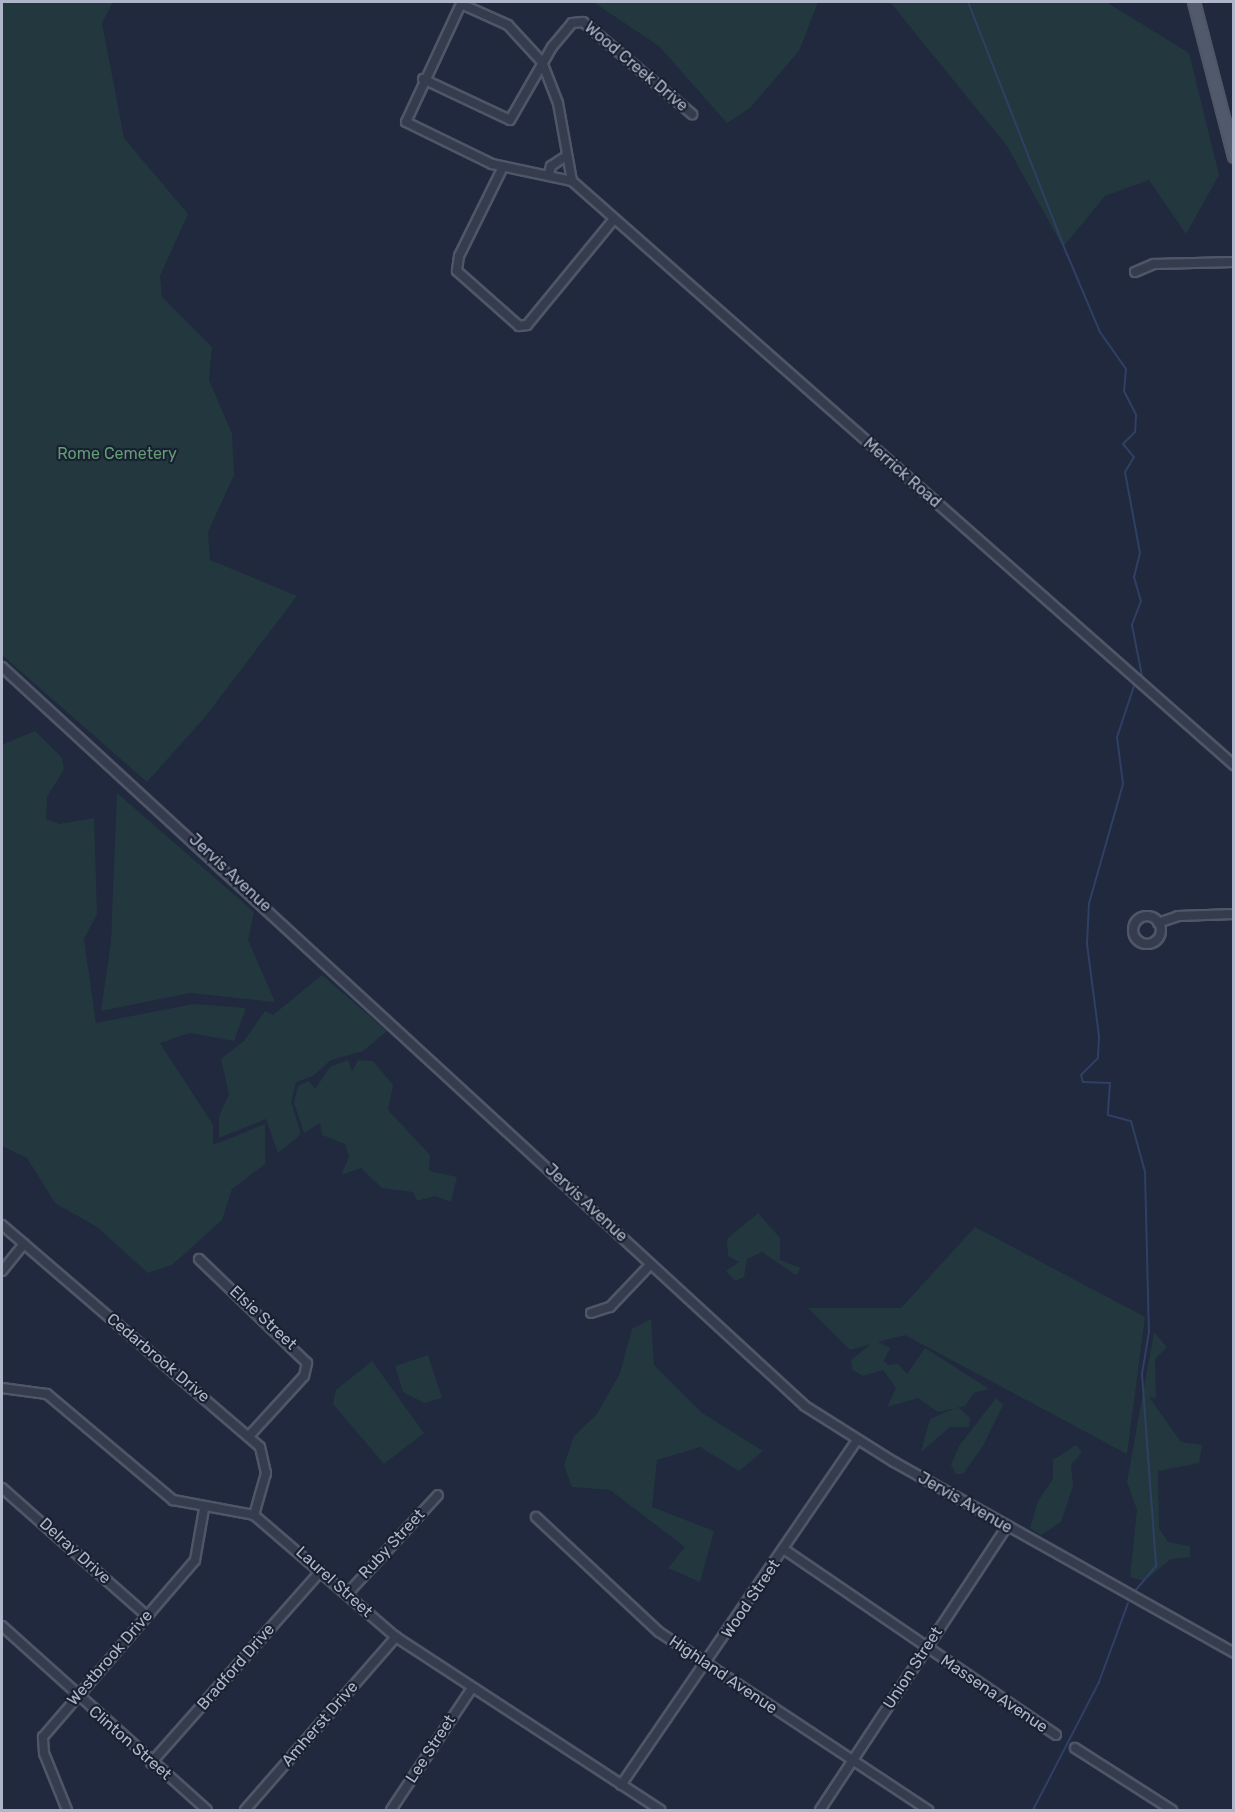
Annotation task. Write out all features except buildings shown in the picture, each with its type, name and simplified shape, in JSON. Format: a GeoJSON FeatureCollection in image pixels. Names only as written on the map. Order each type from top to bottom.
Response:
{"type":"FeatureCollection","features":[{"type":"Feature","properties":{"kind":"main road"},"geometry":{"type":"LineString","coordinates":[[1194,2],[1233,157]]}},
{"type":"Feature","properties":{"kind":"street"},"geometry":{"type":"LineString","coordinates":[[466,2],[508,25],[542,62],[558,103],[565,157],[572,181],[549,174],[503,167],[405,122],[423,79],[461,4],[466,2]]}},
{"type":"Feature","properties":{"kind":"street","name":"Wood Creek Drive"},"geometry":{"type":"LineString","coordinates":[[542,62],[572,24],[583,22],[692,114]]}},
{"type":"Feature","properties":{"kind":"street"},"geometry":{"type":"LineString","coordinates":[[423,79],[510,120],[542,62]]}},
{"type":"Feature","properties":{"kind":"street"},"geometry":{"type":"LineString","coordinates":[[549,174],[551,166],[565,157]]}},
{"type":"Feature","properties":{"kind":"street"},"geometry":{"type":"LineString","coordinates":[[503,167],[459,256],[457,271],[519,326],[527,325],[614,219]]}},
{"type":"Feature","properties":{"kind":"street","name":"Merrick Road"},"geometry":{"type":"LineString","coordinates":[[572,181],[1233,765]]}},
{"type":"Feature","properties":{"kind":"street"},"geometry":{"type":"LineString","coordinates":[[1136,272],[1154,264],[1233,262]]}},
{"type":"Feature","properties":{"kind":"street","name":"Jervis Avenue"},"geometry":{"type":"LineString","coordinates":[[2,667],[805,1406],[857,1440],[1233,1653]]}},
{"type":"Feature","properties":{"kind":"street"},"geometry":{"type":"LineString","coordinates":[[1158,923],[1178,916],[1233,914]]}},
{"type":"Feature","properties":{"kind":"street","name":"Cedarbrook Drive"},"geometry":{"type":"LineString","coordinates":[[2,1225],[249,1436],[265,1460],[254,1515]]}},
{"type":"Feature","properties":{"kind":"street"},"geometry":{"type":"LineString","coordinates":[[2,1271],[24,1244]]}},
{"type":"Feature","properties":{"kind":"street","name":"Elsie Street"},"geometry":{"type":"LineString","coordinates":[[199,1259],[308,1363],[304,1376],[249,1436]]}},
{"type":"Feature","properties":{"kind":"street"},"geometry":{"type":"LineString","coordinates":[[591,1313],[610,1307],[651,1264]]}},
{"type":"Feature","properties":{"kind":"street"},"geometry":{"type":"LineString","coordinates":[[2,1388],[26,1387],[47,1394],[165,1495],[204,1509],[254,1515]]}},
{"type":"Feature","properties":{"kind":"street","name":"Wood Street"},"geometry":{"type":"LineString","coordinates":[[621,1785],[785,1550],[857,1440]]}},
{"type":"Feature","properties":{"kind":"street","name":"Delray Drive"},"geometry":{"type":"LineString","coordinates":[[2,1488],[147,1616]]}},
{"type":"Feature","properties":{"kind":"street","name":"Ruby Street"},"geometry":{"type":"LineString","coordinates":[[347,1594],[438,1495]]}},
{"type":"Feature","properties":{"kind":"street","name":"Westbrook Drive"},"geometry":{"type":"LineString","coordinates":[[67,1810],[42,1745],[47,1730],[195,1560],[204,1509]]}},
{"type":"Feature","properties":{"kind":"street","name":"Laurel Street"},"geometry":{"type":"LineString","coordinates":[[254,1515],[396,1637],[660,1810]]}},
{"type":"Feature","properties":{"kind":"street","name":"Highland Avenue"},"geometry":{"type":"LineString","coordinates":[[536,1517],[659,1632],[928,1810]]}},
{"type":"Feature","properties":{"kind":"street","name":"Union Street"},"geometry":{"type":"LineString","coordinates":[[820,1810],[1007,1526]]}},
{"type":"Feature","properties":{"kind":"street","name":"Massena Avenue"},"geometry":{"type":"LineString","coordinates":[[785,1550],[1056,1735]]}},
{"type":"Feature","properties":{"kind":"street","name":"Bradford Drive"},"geometry":{"type":"LineString","coordinates":[[151,1762],[321,1571]]}},
{"type":"Feature","properties":{"kind":"street","name":"Clinton Street"},"geometry":{"type":"LineString","coordinates":[[2,1626],[76,1696],[207,1810]]}},
{"type":"Feature","properties":{"kind":"street","name":"Amherst Drive"},"geometry":{"type":"LineString","coordinates":[[245,1810],[396,1637]]}},
{"type":"Feature","properties":{"kind":"street","name":"Lee Street"},"geometry":{"type":"LineString","coordinates":[[391,1810],[472,1688]]}},
{"type":"Feature","properties":{"kind":"street"},"geometry":{"type":"LineString","coordinates":[[1075,1748],[1172,1810]]}},
{"type":"Feature","properties":{"kind":"green space","name":"Rome Cemetery"},"geometry":{"type":"Polygon","coordinates":[[[2,2],[113,2],[102,23],[124,138],[188,214],[160,276],[162,297],[212,347],[209,380],[232,434],[234,475],[208,532],[210,560],[297,596],[205,717],[147,782],[2,655],[2,2]]]}},
{"type":"Feature","properties":{"kind":"green space"},"geometry":{"type":"Polygon","coordinates":[[[593,2],[818,2],[799,51],[750,108],[727,123],[659,46],[593,2]]]}},
{"type":"Feature","properties":{"kind":"green space"},"geometry":{"type":"Polygon","coordinates":[[[890,2],[1106,2],[1189,53],[1219,175],[1186,234],[1149,180],[1105,196],[1063,247],[1007,146],[890,2]]]}},
{"type":"Feature","properties":{"kind":"green space"},"geometry":{"type":"Polygon","coordinates":[[[35,731],[62,758],[64,769],[47,797],[46,819],[59,824],[94,818],[97,914],[84,939],[96,1023],[193,1004],[246,1008],[234,1041],[190,1033],[160,1043],[213,1125],[213,1145],[265,1124],[265,1164],[232,1189],[222,1220],[172,1265],[148,1273],[97,1227],[55,1203],[27,1158],[2,1146],[2,745],[35,731]]]}},
{"type":"Feature","properties":{"kind":"green space"},"geometry":{"type":"Polygon","coordinates":[[[117,793],[254,912],[248,940],[275,1002],[190,993],[101,1011],[111,942],[117,793]]]}},
{"type":"Feature","properties":{"kind":"green space"},"geometry":{"type":"Polygon","coordinates":[[[322,975],[387,1031],[363,1051],[331,1060],[313,1076],[296,1082],[291,1102],[301,1134],[278,1153],[266,1119],[219,1138],[219,1116],[229,1094],[221,1059],[244,1041],[265,1011],[273,1015],[322,975]]]}},
{"type":"Feature","properties":{"kind":"green space"},"geometry":{"type":"Polygon","coordinates":[[[348,1060],[352,1071],[358,1060],[373,1061],[393,1085],[388,1110],[430,1155],[429,1171],[457,1177],[451,1202],[435,1196],[417,1201],[413,1192],[382,1188],[361,1168],[341,1175],[349,1157],[345,1144],[322,1135],[320,1123],[304,1133],[294,1103],[298,1086],[309,1081],[315,1089],[330,1067],[348,1060]]]}},
{"type":"Feature","properties":{"kind":"green space"},"geometry":{"type":"Polygon","coordinates":[[[758,1213],[780,1238],[780,1260],[801,1268],[796,1275],[762,1252],[747,1259],[744,1277],[735,1281],[726,1271],[739,1262],[728,1256],[727,1239],[758,1213]]]}},
{"type":"Feature","properties":{"kind":"green space"},"geometry":{"type":"Polygon","coordinates":[[[975,1227],[1145,1317],[1127,1454],[905,1335],[878,1342],[890,1348],[884,1361],[888,1365],[898,1364],[907,1374],[925,1348],[989,1389],[974,1393],[965,1406],[938,1412],[918,1398],[887,1407],[896,1388],[883,1370],[863,1376],[852,1370],[851,1360],[871,1344],[850,1350],[808,1308],[901,1308],[975,1227]]]}},
{"type":"Feature","properties":{"kind":"green space"},"geometry":{"type":"Polygon","coordinates":[[[651,1319],[654,1365],[702,1413],[763,1451],[739,1471],[700,1447],[657,1460],[652,1507],[714,1531],[700,1582],[668,1568],[685,1547],[610,1490],[572,1487],[564,1465],[574,1436],[597,1414],[620,1373],[632,1329],[651,1319]]]}},
{"type":"Feature","properties":{"kind":"green space"},"geometry":{"type":"Polygon","coordinates":[[[1154,1332],[1167,1347],[1155,1359],[1156,1398],[1149,1397],[1181,1442],[1202,1445],[1199,1463],[1158,1471],[1159,1528],[1168,1542],[1190,1546],[1190,1557],[1171,1559],[1144,1581],[1130,1577],[1137,1510],[1127,1482],[1154,1332]]]}},
{"type":"Feature","properties":{"kind":"green space"},"geometry":{"type":"Polygon","coordinates":[[[428,1355],[442,1398],[424,1403],[403,1392],[395,1366],[428,1355]]]}},
{"type":"Feature","properties":{"kind":"green space"},"geometry":{"type":"Polygon","coordinates":[[[372,1361],[424,1433],[384,1464],[333,1404],[336,1390],[372,1361]]]}},
{"type":"Feature","properties":{"kind":"green space"},"geometry":{"type":"Polygon","coordinates":[[[996,1398],[1003,1405],[983,1446],[963,1474],[956,1474],[951,1465],[959,1446],[996,1398]]]}},
{"type":"Feature","properties":{"kind":"green space"},"geometry":{"type":"Polygon","coordinates":[[[958,1407],[970,1418],[969,1427],[950,1427],[921,1452],[930,1419],[958,1407]]]}},
{"type":"Feature","properties":{"kind":"green space"},"geometry":{"type":"Polygon","coordinates":[[[1076,1445],[1082,1452],[1071,1465],[1073,1486],[1061,1522],[1041,1535],[1030,1528],[1038,1501],[1053,1479],[1053,1460],[1076,1445]]]}},
{"type":"Feature","properties":{"kind":"waterway"},"geometry":{"type":"LineString","coordinates":[[968,2],[1100,332],[1126,369],[1124,391],[1136,415],[1135,432],[1123,444],[1134,457],[1125,472],[1140,553],[1134,577],[1141,601],[1132,625],[1142,676]]}},
{"type":"Feature","properties":{"kind":"waterway"},"geometry":{"type":"LineString","coordinates":[[1134,686],[1117,737],[1123,784],[1089,903],[1087,944],[1099,1037],[1098,1058],[1081,1075],[1083,1082],[1110,1083],[1108,1115],[1131,1121],[1145,1172],[1149,1332],[1142,1374],[1156,1566],[1136,1590]]}},
{"type":"Feature","properties":{"kind":"waterway"},"geometry":{"type":"LineString","coordinates":[[1033,1810],[1099,1682],[1128,1603]]}}]}
